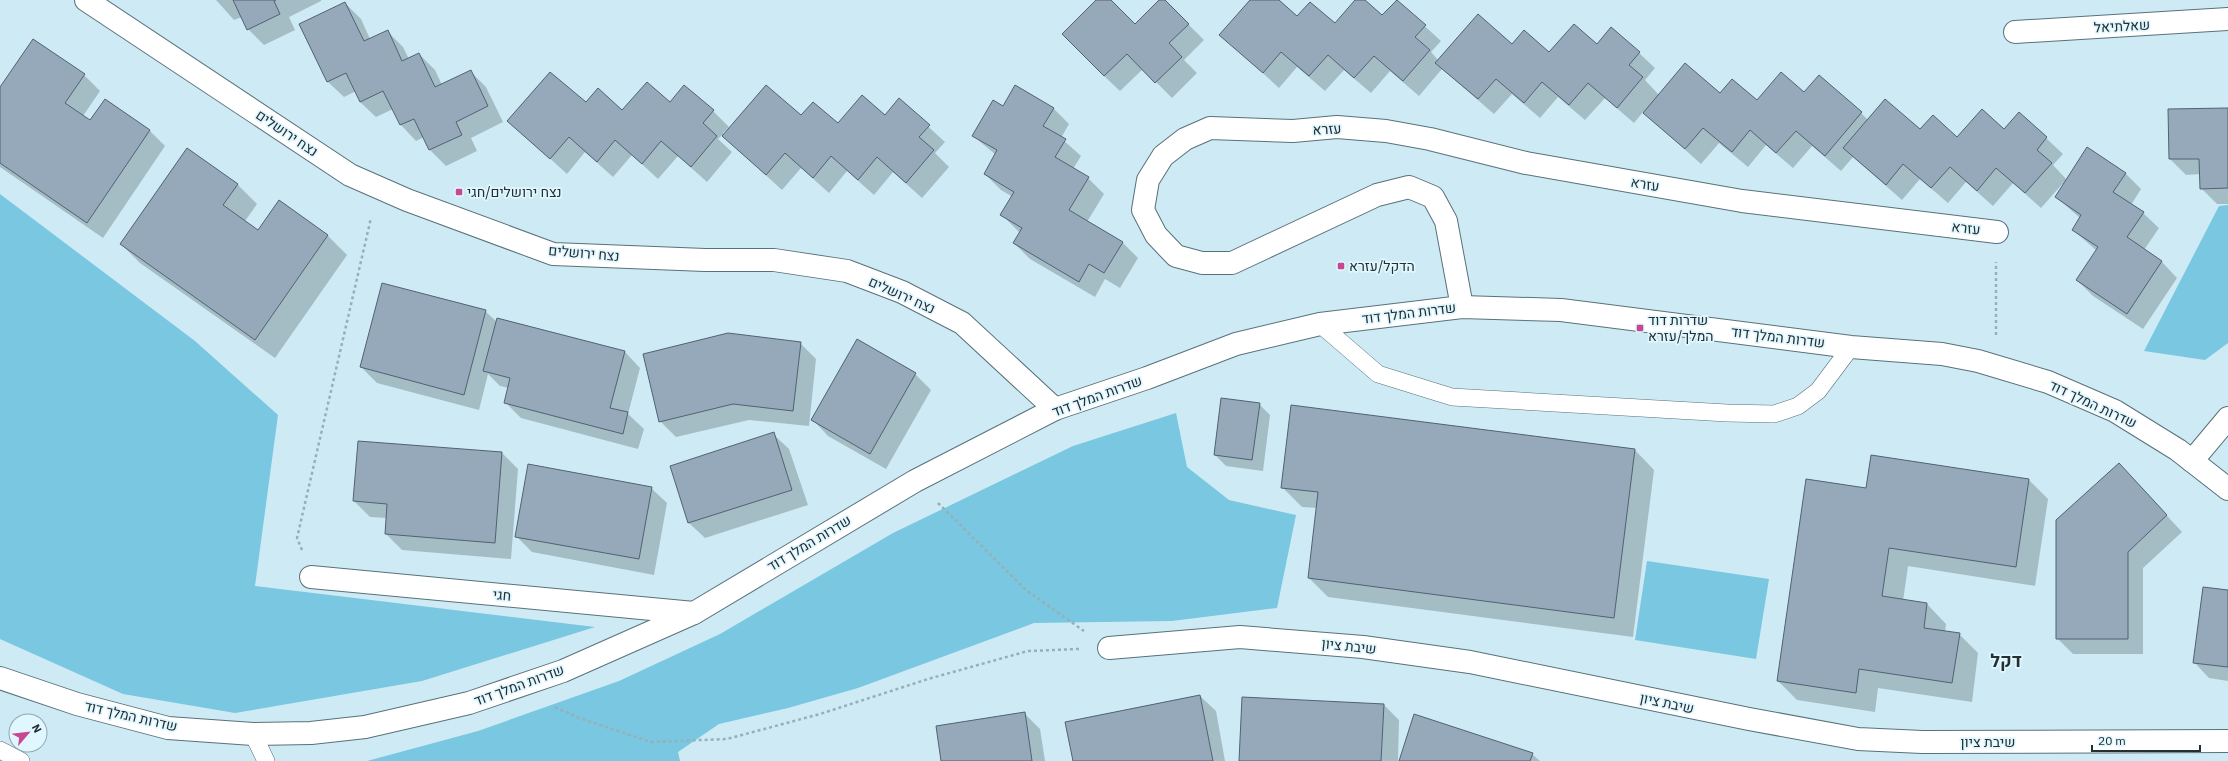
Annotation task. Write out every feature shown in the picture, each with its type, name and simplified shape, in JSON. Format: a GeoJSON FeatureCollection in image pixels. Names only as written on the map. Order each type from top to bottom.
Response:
{"type":"FeatureCollection","features":[{"type":"Feature","properties":{"kind":"street","name":"נצח ירושלים"},"geometry":{"type":"LineString","coordinates":[[86,0],[350,175],[407,200],[553,254],[774,260],[847,271],[902,292],[962,323],[1055,409]]}},
{"type":"Feature","properties":{"kind":"street","name":"שאלתיאל"},"geometry":{"type":"LineString","coordinates":[[2016,32],[2228,19]]}},
{"type":"Feature","properties":{"kind":"street","name":"עזרא"},"geometry":{"type":"LineString","coordinates":[[1462,307],[1446,221],[1433,197],[1409,188],[1377,195],[1232,263],[1202,264],[1176,256],[1156,235],[1143,210],[1148,180],[1164,156],[1185,139],[1210,128],[1293,131],[1337,127],[1386,131],[1430,139],[1526,163],[1742,201],[1996,232]]}},
{"type":"Feature","properties":{"kind":"street","name":"שדרות המלך דוד"},"geometry":{"type":"LineString","coordinates":[[0,678],[77,704],[168,728],[253,734],[311,733],[365,727],[470,703],[563,670],[694,613],[915,481],[1055,409],[1147,378],[1236,344],[1320,324],[1462,307],[1562,310],[1851,347],[1942,354],[1996,366],[2048,382],[2099,403],[2147,430],[2192,461],[2228,489]]}},
{"type":"Feature","properties":{"kind":"street"},"geometry":{"type":"LineString","coordinates":[[2192,461],[2228,418]]}},
{"type":"Feature","properties":{"kind":"street","name":"חגי"},"geometry":{"type":"LineString","coordinates":[[311,577],[694,613]]}},
{"type":"Feature","properties":{"kind":"street","name":"שיבת ציון"},"geometry":{"type":"LineString","coordinates":[[1110,648],[1240,637],[1363,647],[1470,662],[1749,719],[1858,739],[1922,742],[2228,741]]}},
{"type":"Feature","properties":{"kind":"lane"},"geometry":{"type":"LineString","coordinates":[[1320,324],[1378,374],[1452,397],[1727,413],[1774,414],[1798,406],[1818,391],[1851,347]]}},
{"type":"Feature","properties":{"kind":"lane"},"geometry":{"type":"LineString","coordinates":[[253,734],[266,761]]}},
{"type":"Feature","properties":{"kind":"lane"},"geometry":{"type":"LineString","coordinates":[[0,750],[21,761]]}},
{"type":"Feature","properties":{"kind":"path"},"geometry":{"type":"LineString","coordinates":[[311,577],[297,538],[378,187]]}},
{"type":"Feature","properties":{"kind":"path"},"geometry":{"type":"LineString","coordinates":[[1996,232],[1996,366]]}},
{"type":"Feature","properties":{"kind":"path"},"geometry":{"type":"LineString","coordinates":[[915,481],[1026,590],[1110,648]]}},
{"type":"Feature","properties":{"kind":"path"},"geometry":{"type":"LineString","coordinates":[[516,687],[579,718],[651,742],[727,739],[820,714],[928,679],[1028,651],[1110,648]]}},
{"type":"Feature","properties":{"kind":"shaded area"},"geometry":{"type":"Polygon","coordinates":[[[0,194],[195,341],[278,415],[255,586],[595,627],[422,681],[235,713],[123,694],[0,639],[0,194]]]}},
{"type":"Feature","properties":{"kind":"shaded area"},"geometry":{"type":"Polygon","coordinates":[[[2228,205],[2228,343],[2205,360],[2144,351],[2219,206],[2228,205]]]}},
{"type":"Feature","properties":{"kind":"shaded area"},"geometry":{"type":"Polygon","coordinates":[[[1176,413],[1187,467],[1229,500],[1296,515],[1277,608],[1172,621],[1034,623],[858,688],[788,708],[719,724],[678,752],[680,761],[367,761],[478,731],[619,681],[720,634],[893,533],[1073,446],[1176,413]]]}},
{"type":"Feature","properties":{"kind":"shaded area"},"geometry":{"type":"Polygon","coordinates":[[[1647,561],[1769,579],[1756,659],[1635,640],[1647,561]]]}},
{"type":"Feature","properties":{"kind":"building"},"geometry":{"type":"Polygon","coordinates":[[[233,0],[276,0],[274,1],[280,14],[247,30],[233,0]]]}},
{"type":"Feature","properties":{"kind":"building"},"geometry":{"type":"Polygon","coordinates":[[[1096,0],[1111,0],[1135,24],[1159,0],[1165,0],[1189,24],[1169,43],[1182,57],[1155,83],[1127,54],[1104,76],[1062,34],[1096,0]]]}},
{"type":"Feature","properties":{"kind":"building"},"geometry":{"type":"Polygon","coordinates":[[[1250,0],[1279,0],[1297,16],[1310,2],[1335,23],[1355,0],[1365,0],[1382,15],[1397,0],[1426,25],[1415,37],[1430,50],[1403,81],[1374,56],[1354,78],[1328,55],[1309,76],[1281,52],[1263,73],[1219,35],[1250,0]]]}},
{"type":"Feature","properties":{"kind":"building"},"geometry":{"type":"Polygon","coordinates":[[[345,2],[364,41],[388,30],[402,61],[419,53],[435,87],[471,70],[488,106],[456,122],[462,135],[429,150],[414,119],[400,125],[383,91],[360,102],[346,73],[327,82],[299,24],[345,2]]]}},
{"type":"Feature","properties":{"kind":"building"},"geometry":{"type":"Polygon","coordinates":[[[1478,14],[1512,44],[1524,30],[1549,52],[1574,24],[1597,44],[1611,27],[1640,52],[1629,65],[1643,77],[1617,108],[1588,83],[1569,105],[1542,82],[1524,103],[1496,79],[1478,99],[1435,63],[1478,14]]]}},
{"type":"Feature","properties":{"kind":"building"},"geometry":{"type":"Polygon","coordinates":[[[33,39],[85,74],[65,103],[90,120],[105,99],[150,130],[87,223],[0,163],[0,87],[33,39]]]}},
{"type":"Feature","properties":{"kind":"building"},"geometry":{"type":"Polygon","coordinates":[[[1685,63],[1720,93],[1732,79],[1757,100],[1781,72],[1804,92],[1819,75],[1862,112],[1825,156],[1796,131],[1776,153],[1750,130],[1732,152],[1703,128],[1685,149],[1643,113],[1685,63]]]}},
{"type":"Feature","properties":{"kind":"building"},"geometry":{"type":"Polygon","coordinates":[[[550,72],[586,102],[598,88],[622,110],[647,82],[670,102],[684,85],[714,110],[703,123],[717,136],[691,167],[661,141],[642,164],[615,140],[597,162],[569,137],[550,159],[507,121],[550,72]]]}},
{"type":"Feature","properties":{"kind":"building"},"geometry":{"type":"Polygon","coordinates":[[[766,85],[801,115],[813,102],[838,123],[862,95],[885,115],[899,98],[930,125],[919,137],[934,150],[906,183],[877,157],[858,180],[831,156],[813,178],[785,153],[766,175],[722,136],[766,85]]]}},
{"type":"Feature","properties":{"kind":"building"},"geometry":{"type":"Polygon","coordinates":[[[1015,85],[1054,108],[1043,126],[1066,139],[1055,157],[1089,177],[1069,210],[1123,242],[1104,273],[1089,264],[1079,282],[1013,243],[1022,228],[1000,215],[1014,192],[984,174],[997,150],[972,136],[993,100],[1003,106],[1015,85]]]}},
{"type":"Feature","properties":{"kind":"building"},"geometry":{"type":"Polygon","coordinates":[[[1885,99],[1920,129],[1933,115],[1957,137],[1982,109],[2004,129],[2019,112],[2047,137],[2037,150],[2052,163],[2025,193],[1996,168],[1977,191],[1950,167],[1931,188],[1903,164],[1886,185],[1843,148],[1885,99]]]}},
{"type":"Feature","properties":{"kind":"building"},"geometry":{"type":"Polygon","coordinates":[[[2228,108],[2228,188],[2200,189],[2199,159],[2169,159],[2168,109],[2228,108]]]}},
{"type":"Feature","properties":{"kind":"building"},"geometry":{"type":"Polygon","coordinates":[[[2087,147],[2126,173],[2113,192],[2144,212],[2127,237],[2162,261],[2127,314],[2076,280],[2098,247],[2072,230],[2081,215],[2055,197],[2087,147]]]}},
{"type":"Feature","properties":{"kind":"building"},"geometry":{"type":"Polygon","coordinates":[[[187,148],[238,184],[223,205],[258,230],[279,200],[328,235],[255,340],[120,244],[187,148]]]}},
{"type":"Feature","properties":{"kind":"building"},"geometry":{"type":"Polygon","coordinates":[[[382,283],[486,310],[464,395],[360,367],[382,283]]]}},
{"type":"Feature","properties":{"kind":"building"},"geometry":{"type":"Polygon","coordinates":[[[497,318],[625,351],[610,408],[628,412],[623,434],[504,403],[510,378],[483,371],[497,318]]]}},
{"type":"Feature","properties":{"kind":"building"},"geometry":{"type":"Polygon","coordinates":[[[728,333],[801,342],[793,411],[733,404],[659,422],[643,354],[728,333]]]}},
{"type":"Feature","properties":{"kind":"building"},"geometry":{"type":"Polygon","coordinates":[[[857,339],[916,373],[870,454],[811,420],[857,339]]]}},
{"type":"Feature","properties":{"kind":"building"},"geometry":{"type":"Polygon","coordinates":[[[1221,398],[1260,403],[1252,460],[1214,455],[1221,398]]]}},
{"type":"Feature","properties":{"kind":"building"},"geometry":{"type":"Polygon","coordinates":[[[1291,405],[1635,449],[1614,618],[1308,578],[1318,492],[1281,488],[1291,405]]]}},
{"type":"Feature","properties":{"kind":"building"},"geometry":{"type":"Polygon","coordinates":[[[774,432],[792,490],[688,523],[670,466],[774,432]]]}},
{"type":"Feature","properties":{"kind":"building"},"geometry":{"type":"Polygon","coordinates":[[[358,441],[502,452],[495,543],[385,534],[387,504],[353,501],[358,441]]]}},
{"type":"Feature","properties":{"kind":"building"},"geometry":{"type":"Polygon","coordinates":[[[1871,455],[2029,479],[2016,567],[1889,548],[1882,596],[1927,603],[1924,628],[1960,633],[1952,683],[1859,669],[1856,693],[1777,681],[1806,479],[1866,488],[1871,455]]]}},
{"type":"Feature","properties":{"kind":"building"},"geometry":{"type":"Polygon","coordinates":[[[2119,463],[2167,515],[2128,552],[2128,639],[2056,639],[2056,520],[2119,463]]]}},
{"type":"Feature","properties":{"kind":"building"},"geometry":{"type":"Polygon","coordinates":[[[528,464],[652,487],[639,559],[515,537],[528,464]]]}},
{"type":"Feature","properties":{"kind":"building"},"geometry":{"type":"Polygon","coordinates":[[[2203,587],[2228,590],[2228,667],[2193,663],[2203,587]]]}},
{"type":"Feature","properties":{"kind":"building"},"geometry":{"type":"Polygon","coordinates":[[[1200,695],[1213,761],[1073,761],[1065,722],[1200,695]]]}},
{"type":"Feature","properties":{"kind":"building"},"geometry":{"type":"Polygon","coordinates":[[[1242,697],[1384,704],[1381,761],[1239,761],[1242,697]]]}},
{"type":"Feature","properties":{"kind":"building"},"geometry":{"type":"Polygon","coordinates":[[[1025,712],[1032,761],[941,761],[936,726],[1025,712]]]}},
{"type":"Feature","properties":{"kind":"building"},"geometry":{"type":"Polygon","coordinates":[[[1414,714],[1533,753],[1530,761],[1399,761],[1414,714]]]}},
{"type":"Feature","properties":{"kind":"place","name":"נצח ירושלים/חגי"},"geometry":{"type":"Point","coordinates":[459,192]}},
{"type":"Feature","properties":{"kind":"place","name":"הדקל/עזרא"},"geometry":{"type":"Point","coordinates":[1341,266]}},
{"type":"Feature","properties":{"kind":"place","name":"שדרות דוד המלך/עזרא"},"geometry":{"type":"Point","coordinates":[1640,328]}},
{"type":"Feature","properties":{"kind":"district","name":"דקל"},"geometry":{"type":"Point","coordinates":[2006,661]}}]}
